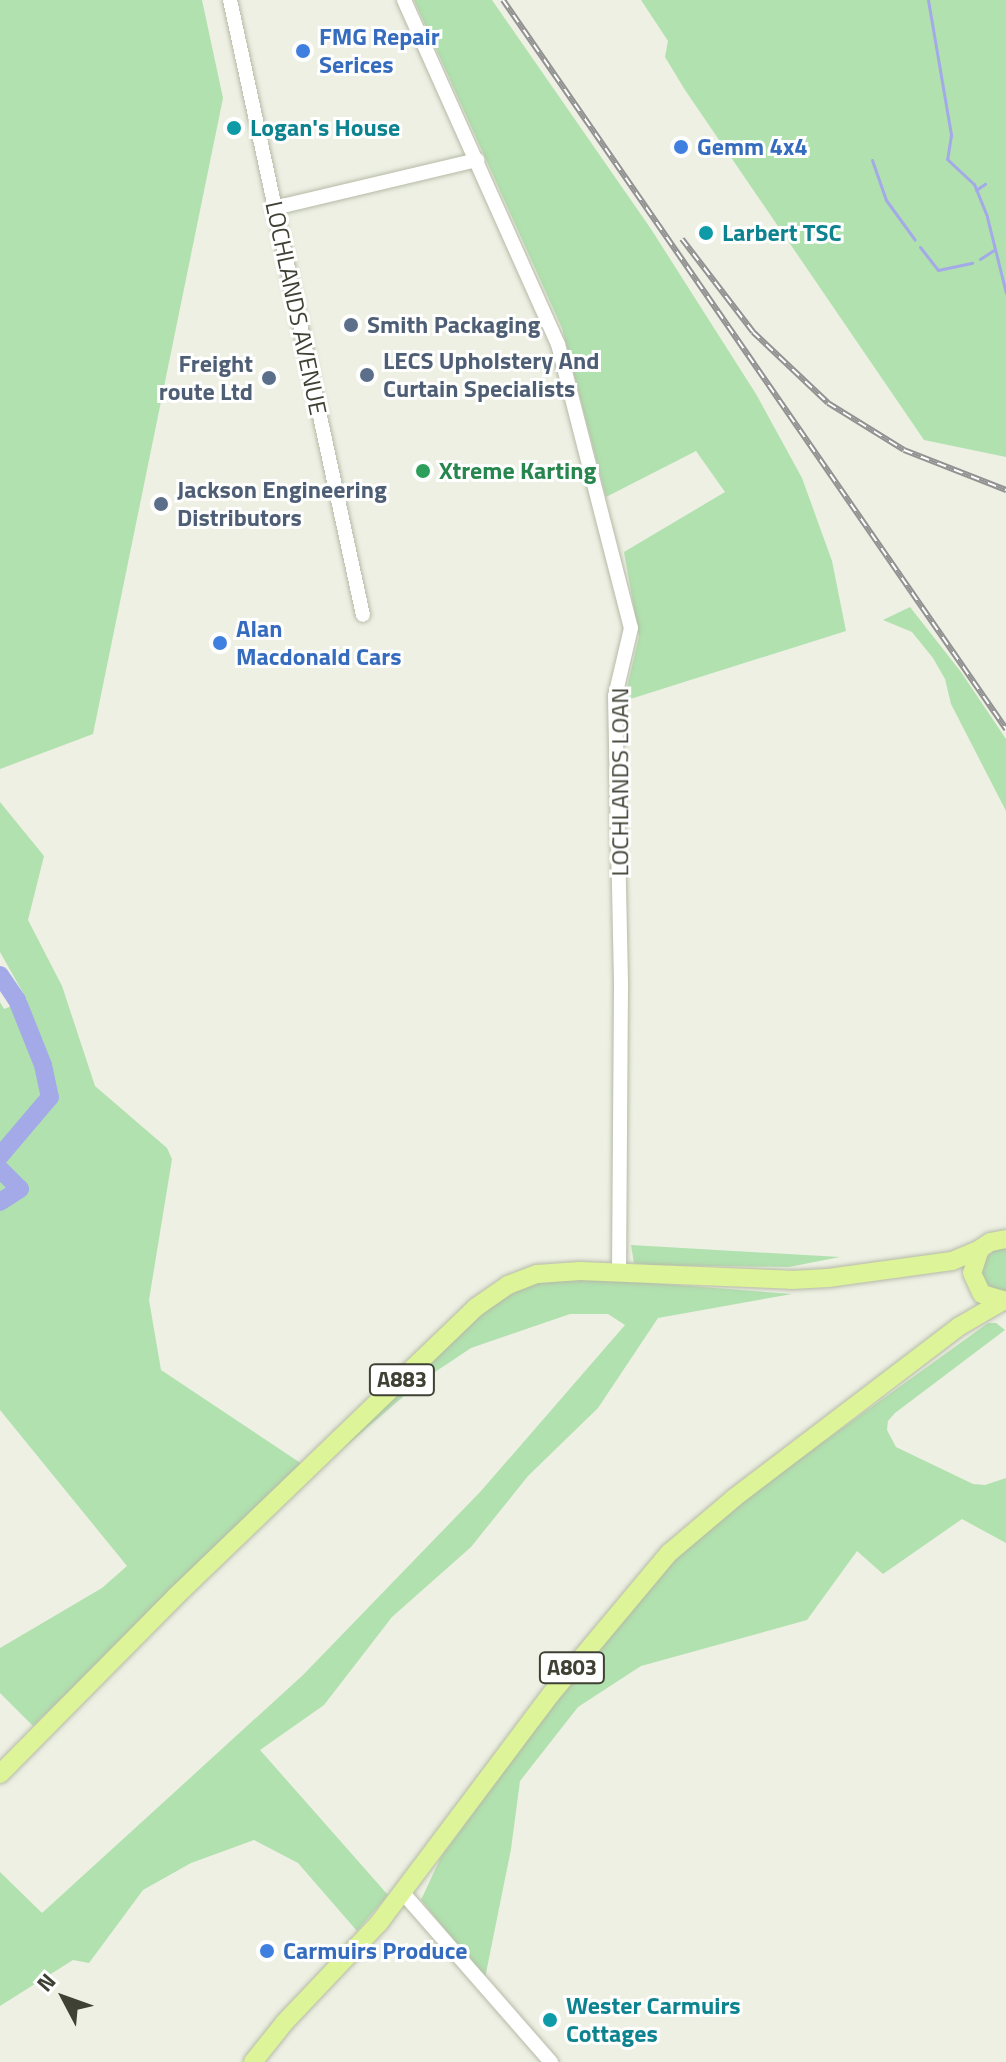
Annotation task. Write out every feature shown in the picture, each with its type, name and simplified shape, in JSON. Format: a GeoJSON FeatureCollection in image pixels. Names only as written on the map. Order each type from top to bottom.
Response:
{"type":"FeatureCollection","features":[{"type":"Feature","properties":{"kind":"main road"},"geometry":{"type":"LineString","coordinates":[[924,1263],[959,1259],[990,1242],[1006,1239]]}},
{"type":"Feature","properties":{"kind":"main road"},"geometry":{"type":"LineString","coordinates":[[974,1282],[972,1266],[980,1249]]}},
{"type":"Feature","properties":{"kind":"main road","name":"A883"},"geometry":{"type":"LineString","coordinates":[[0,1774],[176,1596],[475,1308],[523,1277],[554,1272],[619,1272],[791,1280],[924,1263]]}},
{"type":"Feature","properties":{"kind":"main road"},"geometry":{"type":"LineString","coordinates":[[924,1263],[949,1268],[974,1282],[987,1297],[1005,1301]]}},
{"type":"Feature","properties":{"kind":"main road","name":"A803"},"geometry":{"type":"LineString","coordinates":[[950,1334],[964,1315],[974,1282]]}},
{"type":"Feature","properties":{"kind":"main road","name":"A803"},"geometry":{"type":"LineString","coordinates":[[253,2062],[403,1893],[551,1694],[669,1553],[734,1498],[950,1334],[1005,1301]]}},
{"type":"Feature","properties":{"kind":"street","name":"LOCHLANDS AVENUE"},"geometry":{"type":"LineString","coordinates":[[230,0],[363,615]]}},
{"type":"Feature","properties":{"kind":"street","name":"LOCHLANDS LOAN"},"geometry":{"type":"LineString","coordinates":[[404,0],[558,344],[631,628],[615,696],[621,987],[619,1272]]}},
{"type":"Feature","properties":{"kind":"street"},"geometry":{"type":"LineString","coordinates":[[274,208],[477,160]]}},
{"type":"Feature","properties":{"kind":"street"},"geometry":{"type":"LineString","coordinates":[[403,1893],[551,2062]]}},
{"type":"Feature","properties":{"kind":"green space"},"geometry":{"type":"Polygon","coordinates":[[[0,0],[202,0],[223,98],[93,734],[0,769],[0,0]]]}},
{"type":"Feature","properties":{"kind":"green space"},"geometry":{"type":"Polygon","coordinates":[[[414,0],[492,0],[651,229],[756,394],[802,478],[832,561],[846,631],[624,701],[639,636],[624,552],[725,492],[696,451],[606,497],[562,328],[414,0]]]}},
{"type":"Feature","properties":{"kind":"green space"},"geometry":{"type":"Polygon","coordinates":[[[641,0],[1006,0],[1006,457],[924,440],[685,90],[665,57],[668,41],[641,0]]]}},
{"type":"Feature","properties":{"kind":"green space"},"geometry":{"type":"Polygon","coordinates":[[[910,607],[961,672],[1006,739],[1006,811],[951,704],[945,679],[933,658],[912,632],[883,620],[910,607]]]}},
{"type":"Feature","properties":{"kind":"green space"},"geometry":{"type":"Polygon","coordinates":[[[0,802],[44,856],[28,920],[62,986],[95,1086],[167,1148],[172,1159],[149,1300],[161,1370],[302,1464],[33,1726],[0,1693],[0,1648],[102,1588],[127,1566],[0,1410],[0,1002],[4,1009],[27,1000],[0,952],[0,802]]]}},
{"type":"Feature","properties":{"kind":"green space"},"geometry":{"type":"Polygon","coordinates":[[[631,1245],[840,1257],[789,1267],[649,1265],[634,1263],[631,1245]]]}},
{"type":"Feature","properties":{"kind":"green space"},"geometry":{"type":"Polygon","coordinates":[[[996,1249],[1006,1249],[1006,1294],[984,1286],[980,1263],[996,1249]]]}},
{"type":"Feature","properties":{"kind":"green space"},"geometry":{"type":"Polygon","coordinates":[[[585,1278],[792,1294],[658,1318],[598,1408],[528,1476],[471,1547],[392,1617],[324,1705],[260,1750],[388,1895],[357,1931],[298,1863],[254,1840],[191,1863],[143,1890],[89,1963],[73,1960],[0,2006],[0,1872],[42,1913],[303,1675],[481,1491],[625,1325],[608,1314],[570,1314],[471,1348],[420,1382],[339,1452],[481,1312],[529,1284],[585,1278]]]}},
{"type":"Feature","properties":{"kind":"green space"},"geometry":{"type":"Polygon","coordinates":[[[988,1323],[996,1323],[1005,1330],[895,1413],[888,1421],[887,1430],[896,1447],[973,1484],[985,1485],[1006,1478],[1006,1543],[962,1519],[883,1574],[857,1551],[807,1620],[641,1666],[578,1707],[520,1781],[511,1849],[485,1978],[421,1900],[441,1857],[539,1723],[679,1551],[715,1520],[988,1323]]]}},
{"type":"Feature","properties":{"kind":"waterway"},"geometry":{"type":"LineString","coordinates":[[928,0],[951,135],[947,159],[974,184],[987,217],[1006,293]]}},
{"type":"Feature","properties":{"kind":"waterway"},"geometry":{"type":"LineString","coordinates":[[872,160],[886,200],[915,240]]}},
{"type":"Feature","properties":{"kind":"waterway"},"geometry":{"type":"LineString","coordinates":[[976,190],[985,184]]}},
{"type":"Feature","properties":{"kind":"waterway"},"geometry":{"type":"LineString","coordinates":[[920,247],[938,270],[972,263]]}},
{"type":"Feature","properties":{"kind":"waterway"},"geometry":{"type":"LineString","coordinates":[[980,259],[994,250]]}},
{"type":"Feature","properties":{"kind":"waterway"},"geometry":{"type":"LineString","coordinates":[[0,975],[17,1000],[43,1065],[50,1097],[0,1156]]}},
{"type":"Feature","properties":{"kind":"waterway"},"geometry":{"type":"LineString","coordinates":[[0,1169],[20,1189],[0,1202]]}},
{"type":"Feature","properties":{"kind":"railway"},"geometry":{"type":"LineString","coordinates":[[503,0],[1006,729]]}},
{"type":"Feature","properties":{"kind":"railway"},"geometry":{"type":"LineString","coordinates":[[682,239],[753,332],[828,403],[904,450],[1006,490]]}},
{"type":"Feature","properties":{"kind":"place","name":"FMG Repair Serices"},"geometry":{"type":"Point","coordinates":[303,51]}},
{"type":"Feature","properties":{"kind":"place","name":"Logan's House"},"geometry":{"type":"Point","coordinates":[234,128]}},
{"type":"Feature","properties":{"kind":"place","name":"Gemm 4x4"},"geometry":{"type":"Point","coordinates":[681,147]}},
{"type":"Feature","properties":{"kind":"place","name":"Larbert TSC"},"geometry":{"type":"Point","coordinates":[706,233]}},
{"type":"Feature","properties":{"kind":"place","name":"Smith Packaging"},"geometry":{"type":"Point","coordinates":[351,325]}},
{"type":"Feature","properties":{"kind":"place","name":"LECS Upholstery And Curtain Specialists"},"geometry":{"type":"Point","coordinates":[367,375]}},
{"type":"Feature","properties":{"kind":"place","name":"Freight route Ltd"},"geometry":{"type":"Point","coordinates":[269,378]}},
{"type":"Feature","properties":{"kind":"place","name":"Xtreme Karting"},"geometry":{"type":"Point","coordinates":[423,471]}},
{"type":"Feature","properties":{"kind":"place","name":"Jackson Engineering Distributors"},"geometry":{"type":"Point","coordinates":[161,504]}},
{"type":"Feature","properties":{"kind":"place","name":"Alan Macdonald Cars"},"geometry":{"type":"Point","coordinates":[220,643]}},
{"type":"Feature","properties":{"kind":"place","name":"Carmuirs Produce"},"geometry":{"type":"Point","coordinates":[267,1951]}},
{"type":"Feature","properties":{"kind":"place","name":"Wester Carmuirs Cottages"},"geometry":{"type":"Point","coordinates":[550,2020]}}]}
